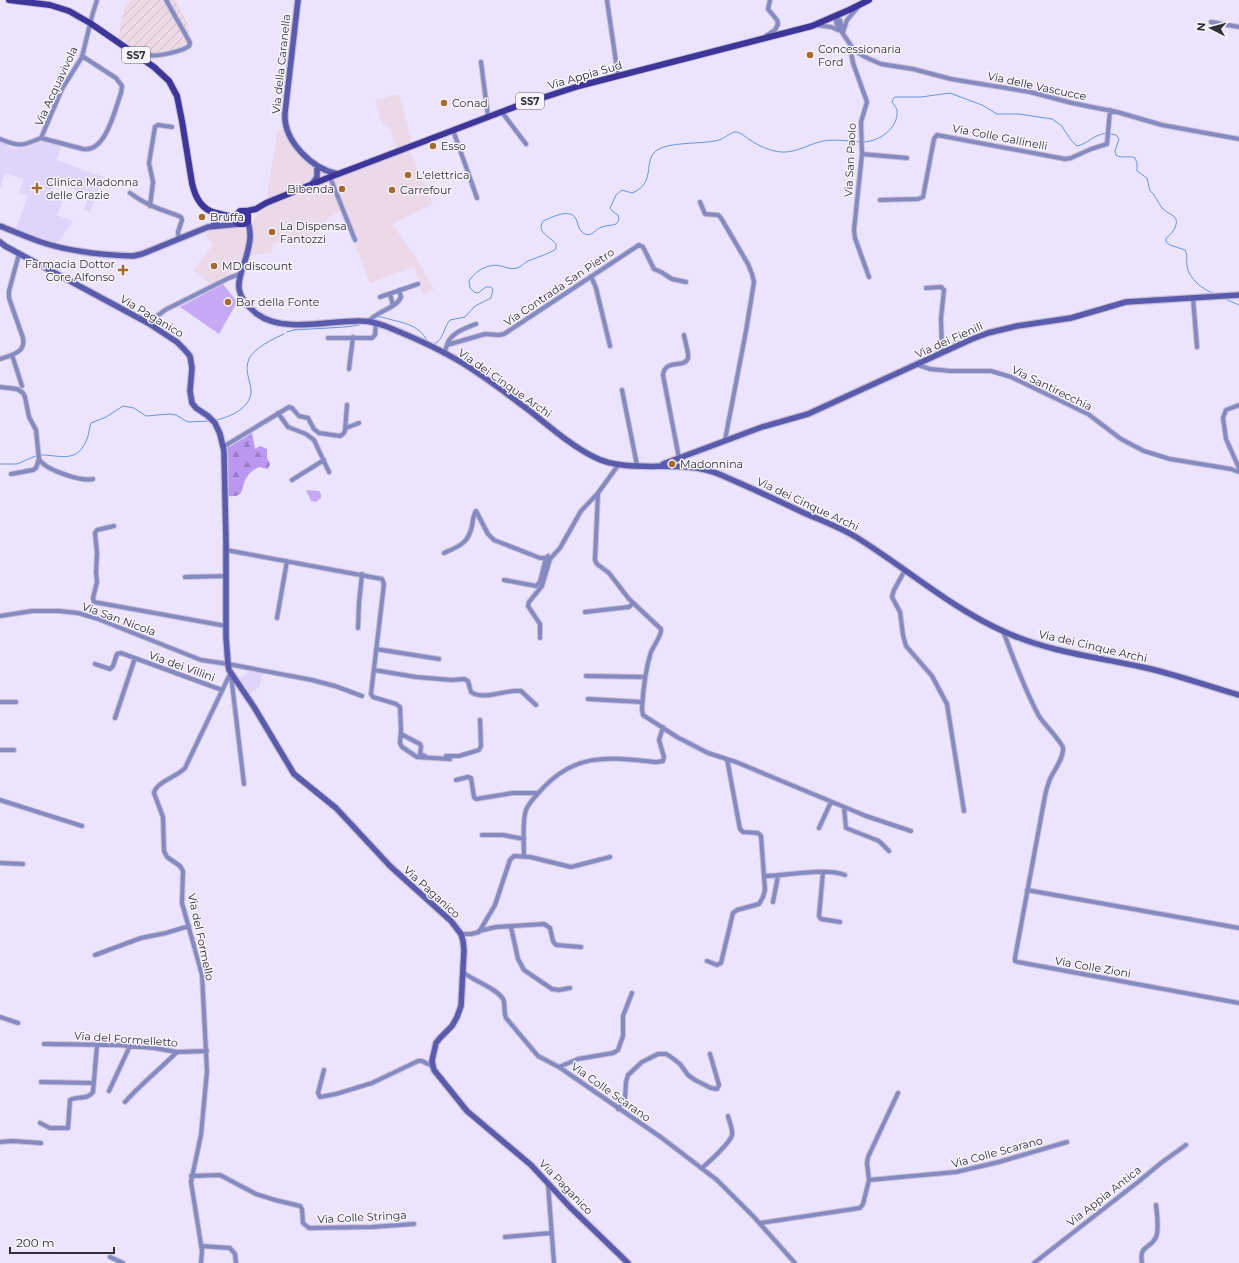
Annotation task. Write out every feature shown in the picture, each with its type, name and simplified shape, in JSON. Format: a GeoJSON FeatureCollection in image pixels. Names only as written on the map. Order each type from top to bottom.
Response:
{"type":"FeatureCollection","features":[{"type":"Feature","properties":{"kind":"main road","name":"SS7"},"geometry":{"type":"LineString","coordinates":[[9,0],[60,8],[72,12],[158,70],[174,88],[179,105],[192,183],[196,195],[202,205],[216,213],[235,218]]}},
{"type":"Feature","properties":{"kind":"main road","name":"Via Appia Sud"},"geometry":{"type":"LineString","coordinates":[[244,211],[256,208],[327,178],[501,111],[577,86],[815,25],[859,6],[869,0]]}},
{"type":"Feature","properties":{"kind":"main road","name":"SS7"},"geometry":{"type":"LineString","coordinates":[[240,224],[248,219],[256,208]]}},
{"type":"Feature","properties":{"kind":"main road","name":"SS7"},"geometry":{"type":"LineString","coordinates":[[224,214],[244,211]]}},
{"type":"Feature","properties":{"kind":"main road"},"geometry":{"type":"LineString","coordinates":[[244,211],[248,219]]}},
{"type":"Feature","properties":{"kind":"main road"},"geometry":{"type":"LineString","coordinates":[[238,212],[235,218],[240,224]]}},
{"type":"Feature","properties":{"kind":"street","name":"Via Acquavivola"},"geometry":{"type":"LineString","coordinates":[[0,139],[22,145],[42,138],[59,96],[82,56],[97,0]]}},
{"type":"Feature","properties":{"kind":"street"},"geometry":{"type":"LineString","coordinates":[[128,50],[133,49],[154,55],[178,51],[189,46],[190,43],[188,38],[166,0]]}},
{"type":"Feature","properties":{"kind":"street","name":"Via della Caranella"},"geometry":{"type":"LineString","coordinates":[[298,0],[285,123],[287,132],[292,142],[327,178]]}},
{"type":"Feature","properties":{"kind":"street"},"geometry":{"type":"LineString","coordinates":[[608,0],[618,76]]}},
{"type":"Feature","properties":{"kind":"street"},"geometry":{"type":"LineString","coordinates":[[757,40],[770,34],[777,26],[777,20],[768,9],[770,0]]}},
{"type":"Feature","properties":{"kind":"street"},"geometry":{"type":"LineString","coordinates":[[815,25],[833,27],[843,32],[847,20],[859,6]]}},
{"type":"Feature","properties":{"kind":"street","name":"Via delle Vascucce"},"geometry":{"type":"LineString","coordinates":[[835,17],[836,24],[843,32],[850,46],[859,54],[883,64],[914,69],[951,79],[1030,92],[1069,103],[1110,110],[1160,124],[1239,139]]}},
{"type":"Feature","properties":{"kind":"street"},"geometry":{"type":"LineString","coordinates":[[1210,22],[1239,27]]}},
{"type":"Feature","properties":{"kind":"street","name":"Via San Paolo"},"geometry":{"type":"LineString","coordinates":[[850,46],[852,63],[867,100],[867,108],[862,120],[862,154],[854,232],[869,277]]}},
{"type":"Feature","properties":{"kind":"street"},"geometry":{"type":"LineString","coordinates":[[42,138],[89,150],[96,146],[107,132],[122,86],[116,78],[82,56]]}},
{"type":"Feature","properties":{"kind":"street"},"geometry":{"type":"LineString","coordinates":[[481,62],[488,116]]}},
{"type":"Feature","properties":{"kind":"street","name":"Via Colle Gallinelli"},"geometry":{"type":"LineString","coordinates":[[880,200],[918,199],[923,197],[934,139],[938,135],[1065,159],[1106,144],[1108,138],[1110,110]]}},
{"type":"Feature","properties":{"kind":"street"},"geometry":{"type":"LineString","coordinates":[[501,111],[526,144]]}},
{"type":"Feature","properties":{"kind":"street"},"geometry":{"type":"LineString","coordinates":[[150,206],[152,180],[149,166],[155,128],[158,125],[172,127]]}},
{"type":"Feature","properties":{"kind":"street"},"geometry":{"type":"LineString","coordinates":[[453,130],[477,198]]}},
{"type":"Feature","properties":{"kind":"street"},"geometry":{"type":"LineString","coordinates":[[862,154],[907,158]]}},
{"type":"Feature","properties":{"kind":"street"},"geometry":{"type":"LineString","coordinates":[[312,184],[317,175],[317,166]]}},
{"type":"Feature","properties":{"kind":"street","name":"Via della Caranella"},"geometry":{"type":"LineString","coordinates":[[317,166],[327,172],[338,174]]}},
{"type":"Feature","properties":{"kind":"street"},"geometry":{"type":"LineString","coordinates":[[327,178],[354,240]]}},
{"type":"Feature","properties":{"kind":"street"},"geometry":{"type":"LineString","coordinates":[[130,193],[150,206],[183,217],[178,232],[179,239]]}},
{"type":"Feature","properties":{"kind":"street"},"geometry":{"type":"LineString","coordinates":[[700,202],[705,214],[718,215],[721,218],[748,264],[754,280],[747,326],[725,440]]}},
{"type":"Feature","properties":{"kind":"street"},"geometry":{"type":"LineString","coordinates":[[0,226],[49,244],[78,250],[127,256],[142,254],[212,226],[216,224],[218,220],[216,213]]}},
{"type":"Feature","properties":{"kind":"street"},"geometry":{"type":"LineString","coordinates":[[226,226],[235,218]]}},
{"type":"Feature","properties":{"kind":"street","name":"Via dei Cinque Archi"},"geometry":{"type":"LineString","coordinates":[[248,219],[250,236],[248,252],[240,274],[239,289],[244,300],[257,314],[270,321],[282,324],[356,320],[369,321],[408,335],[463,363],[582,450],[599,460],[619,464],[686,466],[720,474],[846,532],[905,570],[952,603],[1003,631],[1032,643],[1056,650],[1150,669],[1239,695]]}},
{"type":"Feature","properties":{"kind":"street"},"geometry":{"type":"LineString","coordinates":[[212,226],[240,224],[246,229],[250,236]]}},
{"type":"Feature","properties":{"kind":"street","name":"Via Paganico"},"geometry":{"type":"LineString","coordinates":[[0,242],[19,254],[148,323],[171,338],[188,353],[192,363],[190,389],[191,402],[196,408],[208,416],[217,426],[223,447],[225,463],[226,626],[228,664],[231,672],[294,774],[336,808],[390,866],[451,921],[461,934],[464,946],[462,996],[459,1011],[452,1026],[437,1042],[432,1057],[432,1066],[465,1109],[509,1148],[531,1164],[548,1184],[628,1263]]}},
{"type":"Feature","properties":{"kind":"street","name":"Via Contrada San Pietro"},"geometry":{"type":"LineString","coordinates":[[447,345],[487,334],[504,334],[637,246],[643,246],[653,269],[672,279],[686,282]]}},
{"type":"Feature","properties":{"kind":"street"},"geometry":{"type":"LineString","coordinates":[[0,359],[19,351],[24,344],[23,337],[9,298],[9,292],[19,254]]}},
{"type":"Feature","properties":{"kind":"street"},"geometry":{"type":"LineString","coordinates":[[148,323],[168,308],[230,277],[240,274]]}},
{"type":"Feature","properties":{"kind":"street"},"geometry":{"type":"LineString","coordinates":[[591,276],[596,288],[610,346]]}},
{"type":"Feature","properties":{"kind":"street"},"geometry":{"type":"LineString","coordinates":[[380,297],[418,284]]}},
{"type":"Feature","properties":{"kind":"street"},"geometry":{"type":"LineString","coordinates":[[926,288],[940,287],[944,290],[941,318],[942,353]]}},
{"type":"Feature","properties":{"kind":"street"},"geometry":{"type":"LineString","coordinates":[[369,321],[373,316],[401,299],[399,290]]}},
{"type":"Feature","properties":{"kind":"street"},"geometry":{"type":"LineString","coordinates":[[390,294],[393,305]]}},
{"type":"Feature","properties":{"kind":"street","name":"Via dei Fienili"},"geometry":{"type":"LineString","coordinates":[[660,466],[770,424],[808,414],[988,333],[1019,326],[1071,318],[1126,302],[1239,295]]}},
{"type":"Feature","properties":{"kind":"street"},"geometry":{"type":"LineString","coordinates":[[1193,298],[1198,347]]}},
{"type":"Feature","properties":{"kind":"street"},"geometry":{"type":"LineString","coordinates":[[328,338],[373,338],[375,335],[376,323]]}},
{"type":"Feature","properties":{"kind":"street"},"geometry":{"type":"LineString","coordinates":[[444,354],[451,338],[462,330],[476,324]]}},
{"type":"Feature","properties":{"kind":"street"},"geometry":{"type":"LineString","coordinates":[[679,458],[663,374],[667,366],[685,362],[687,360],[688,355],[684,335]]}},
{"type":"Feature","properties":{"kind":"street"},"geometry":{"type":"LineString","coordinates":[[349,369],[353,338]]}},
{"type":"Feature","properties":{"kind":"street"},"geometry":{"type":"LineString","coordinates":[[12,355],[22,386]]}},
{"type":"Feature","properties":{"kind":"street","name":"Via Santirecchia"},"geometry":{"type":"LineString","coordinates":[[918,365],[932,370],[989,371],[1011,377],[1090,415],[1121,439],[1146,452],[1170,459],[1231,469],[1239,472]]}},
{"type":"Feature","properties":{"kind":"street"},"geometry":{"type":"LineString","coordinates":[[0,387],[17,389],[25,396],[29,415],[36,430],[39,459],[36,467],[34,470],[11,474]]}},
{"type":"Feature","properties":{"kind":"street"},"geometry":{"type":"LineString","coordinates":[[622,390],[638,465]]}},
{"type":"Feature","properties":{"kind":"street"},"geometry":{"type":"LineString","coordinates":[[223,447],[288,407],[292,407],[299,416],[308,418],[314,429],[321,433],[341,436],[345,433],[346,428],[347,405]]}},
{"type":"Feature","properties":{"kind":"street"},"geometry":{"type":"LineString","coordinates":[[1239,405],[1226,410],[1223,418],[1227,444],[1239,468]]}},
{"type":"Feature","properties":{"kind":"street"},"geometry":{"type":"LineString","coordinates":[[278,414],[289,428],[303,433],[313,439],[329,472]]}},
{"type":"Feature","properties":{"kind":"street"},"geometry":{"type":"LineString","coordinates":[[346,428],[359,424]]}},
{"type":"Feature","properties":{"kind":"street"},"geometry":{"type":"LineString","coordinates":[[39,459],[44,465],[55,472],[86,480],[93,479]]}},
{"type":"Feature","properties":{"kind":"street"},"geometry":{"type":"LineString","coordinates":[[292,480],[324,460]]}},
{"type":"Feature","properties":{"kind":"street"},"geometry":{"type":"LineString","coordinates":[[540,638],[540,624],[528,606],[528,603],[542,586],[549,560],[562,545],[579,513],[598,493],[619,464]]}},
{"type":"Feature","properties":{"kind":"street"},"geometry":{"type":"LineString","coordinates":[[598,493],[596,563],[608,572],[633,603],[662,630],[661,635],[653,647],[645,677],[642,702],[643,714],[681,739],[705,752],[727,759],[868,817],[911,831]]}},
{"type":"Feature","properties":{"kind":"street"},"geometry":{"type":"LineString","coordinates":[[444,553],[467,540],[476,511],[488,534],[494,540],[540,558],[546,558]]}},
{"type":"Feature","properties":{"kind":"street"},"geometry":{"type":"LineString","coordinates":[[114,526],[98,530],[95,533],[97,582],[93,598],[94,602],[226,626]]}},
{"type":"Feature","properties":{"kind":"street"},"geometry":{"type":"LineString","coordinates":[[504,580],[536,586],[540,582],[546,558],[562,545]]}},
{"type":"Feature","properties":{"kind":"street"},"geometry":{"type":"LineString","coordinates":[[226,550],[362,574],[380,578],[384,581],[374,670],[370,692],[371,695],[400,706],[401,747],[416,757],[450,759]]}},
{"type":"Feature","properties":{"kind":"street"},"geometry":{"type":"LineString","coordinates":[[277,618],[287,561]]}},
{"type":"Feature","properties":{"kind":"street"},"geometry":{"type":"LineString","coordinates":[[905,570],[894,590],[892,598],[900,612],[903,636],[906,646],[931,675],[947,704],[964,811]]}},
{"type":"Feature","properties":{"kind":"street"},"geometry":{"type":"LineString","coordinates":[[358,628],[362,574]]}},
{"type":"Feature","properties":{"kind":"street"},"geometry":{"type":"LineString","coordinates":[[185,577],[226,576]]}},
{"type":"Feature","properties":{"kind":"street"},"geometry":{"type":"LineString","coordinates":[[585,612],[629,607],[633,603]]}},
{"type":"Feature","properties":{"kind":"street","name":"Via San Nicola"},"geometry":{"type":"LineString","coordinates":[[0,616],[32,611],[76,612],[98,619],[198,660],[228,664]]}},
{"type":"Feature","properties":{"kind":"street","name":"Via Colle Zioni"},"geometry":{"type":"LineString","coordinates":[[1003,631],[1027,692],[1038,714],[1063,747],[1060,759],[1046,791],[1015,958],[1016,962],[1239,1003]]}},
{"type":"Feature","properties":{"kind":"street"},"geometry":{"type":"LineString","coordinates":[[376,649],[439,659]]}},
{"type":"Feature","properties":{"kind":"street","name":"Via dei Villini"},"geometry":{"type":"LineString","coordinates":[[95,664],[107,669],[111,668],[116,655],[119,653],[222,690]]}},
{"type":"Feature","properties":{"kind":"street","name":"Via dei Villini"},"geometry":{"type":"LineString","coordinates":[[115,718],[135,658]]}},
{"type":"Feature","properties":{"kind":"street"},"geometry":{"type":"LineString","coordinates":[[228,664],[319,682],[362,696]]}},
{"type":"Feature","properties":{"kind":"street"},"geometry":{"type":"LineString","coordinates":[[374,670],[416,677],[455,680],[464,679],[468,681],[471,692],[476,694],[495,694],[520,691],[536,705]]}},
{"type":"Feature","properties":{"kind":"street","name":"Via Paganico"},"geometry":{"type":"LineString","coordinates":[[231,672],[244,784]]}},
{"type":"Feature","properties":{"kind":"street","name":"Via del Formello"},"geometry":{"type":"LineString","coordinates":[[201,1263],[201,1246],[191,1188],[191,1176],[201,1130],[207,1071],[202,975],[182,900],[183,871],[180,866],[164,852],[163,819],[154,798],[154,792],[157,786],[185,768],[231,672]]}},
{"type":"Feature","properties":{"kind":"street"},"geometry":{"type":"LineString","coordinates":[[586,676],[645,677]]}},
{"type":"Feature","properties":{"kind":"street"},"geometry":{"type":"LineString","coordinates":[[588,699],[642,702]]}},
{"type":"Feature","properties":{"kind":"street"},"geometry":{"type":"LineString","coordinates":[[0,702],[16,702]]}},
{"type":"Feature","properties":{"kind":"street"},"geometry":{"type":"LineString","coordinates":[[401,734],[420,744],[421,755],[459,756],[476,752],[480,749],[480,720]]}},
{"type":"Feature","properties":{"kind":"street"},"geometry":{"type":"LineString","coordinates":[[524,856],[526,811],[529,804],[538,793],[560,773],[589,761],[601,758],[613,758],[658,762],[663,761],[664,756],[659,740],[663,727]]}},
{"type":"Feature","properties":{"kind":"street"},"geometry":{"type":"LineString","coordinates":[[0,750],[14,750]]}},
{"type":"Feature","properties":{"kind":"street"},"geometry":{"type":"LineString","coordinates":[[707,961],[717,965],[721,962],[733,913],[737,910],[760,903],[764,892],[761,835],[757,832],[742,831],[739,828],[727,759]]}},
{"type":"Feature","properties":{"kind":"street"},"geometry":{"type":"LineString","coordinates":[[456,780],[468,777],[471,778],[474,797],[477,799],[513,793],[538,793]]}},
{"type":"Feature","properties":{"kind":"street"},"geometry":{"type":"LineString","coordinates":[[0,800],[82,826]]}},
{"type":"Feature","properties":{"kind":"street"},"geometry":{"type":"LineString","coordinates":[[819,828],[831,802]]}},
{"type":"Feature","properties":{"kind":"street"},"geometry":{"type":"LineString","coordinates":[[844,807],[847,828],[879,841],[889,851]]}},
{"type":"Feature","properties":{"kind":"street"},"geometry":{"type":"LineString","coordinates":[[482,835],[524,839]]}},
{"type":"Feature","properties":{"kind":"street"},"geometry":{"type":"LineString","coordinates":[[479,932],[495,906],[511,858],[515,856],[524,856],[571,867],[610,857]]}},
{"type":"Feature","properties":{"kind":"street"},"geometry":{"type":"LineString","coordinates":[[0,863],[23,864]]}},
{"type":"Feature","properties":{"kind":"street"},"geometry":{"type":"LineString","coordinates":[[764,876],[823,872],[845,875]]}},
{"type":"Feature","properties":{"kind":"street"},"geometry":{"type":"LineString","coordinates":[[823,872],[819,916],[820,918],[840,922]]}},
{"type":"Feature","properties":{"kind":"street"},"geometry":{"type":"LineString","coordinates":[[773,902],[778,876]]}},
{"type":"Feature","properties":{"kind":"street"},"geometry":{"type":"LineString","coordinates":[[1027,890],[1239,928]]}},
{"type":"Feature","properties":{"kind":"street"},"geometry":{"type":"LineString","coordinates":[[461,934],[471,934],[493,927],[545,924],[550,928],[553,942],[556,945],[581,947]]}},
{"type":"Feature","properties":{"kind":"street"},"geometry":{"type":"LineString","coordinates":[[94,955],[143,937],[166,933],[189,926]]}},
{"type":"Feature","properties":{"kind":"street"},"geometry":{"type":"LineString","coordinates":[[511,927],[518,959],[524,970],[552,989],[558,990],[570,988]]}},
{"type":"Feature","properties":{"kind":"street","name":"Via Colle Scarano"},"geometry":{"type":"LineString","coordinates":[[463,972],[472,979],[499,994],[504,1002],[504,1012],[507,1019],[537,1055],[559,1067],[702,1168],[730,1192],[795,1263]]}},
{"type":"Feature","properties":{"kind":"street"},"geometry":{"type":"LineString","coordinates":[[559,1067],[578,1059],[618,1050],[623,1036],[623,1016],[632,993]]}},
{"type":"Feature","properties":{"kind":"street"},"geometry":{"type":"LineString","coordinates":[[0,1017],[18,1023]]}},
{"type":"Feature","properties":{"kind":"street","name":"Via del Formelletto"},"geometry":{"type":"LineString","coordinates":[[44,1044],[130,1046],[177,1052],[207,1051]]}},
{"type":"Feature","properties":{"kind":"street"},"geometry":{"type":"LineString","coordinates":[[40,1123],[51,1128],[68,1128],[69,1101],[72,1098],[91,1096],[93,1092],[97,1045]]}},
{"type":"Feature","properties":{"kind":"street"},"geometry":{"type":"LineString","coordinates":[[109,1091],[130,1046]]}},
{"type":"Feature","properties":{"kind":"street"},"geometry":{"type":"LineString","coordinates":[[125,1102],[177,1052]]}},
{"type":"Feature","properties":{"kind":"street"},"geometry":{"type":"LineString","coordinates":[[618,1109],[625,1098],[626,1080],[629,1074],[642,1062],[658,1054],[664,1054],[672,1057],[695,1080],[710,1088],[718,1090],[719,1085],[710,1054]]}},
{"type":"Feature","properties":{"kind":"street"},"geometry":{"type":"LineString","coordinates":[[324,1070],[318,1093],[320,1097],[372,1084],[418,1061],[422,1061],[432,1066]]}},
{"type":"Feature","properties":{"kind":"street"},"geometry":{"type":"LineString","coordinates":[[41,1082],[94,1083]]}},
{"type":"Feature","properties":{"kind":"street"},"geometry":{"type":"LineString","coordinates":[[760,1223],[860,1208],[863,1204],[869,1180],[867,1163],[868,1157],[898,1093]]}},
{"type":"Feature","properties":{"kind":"street"},"geometry":{"type":"LineString","coordinates":[[702,1168],[716,1155],[731,1137],[732,1131],[728,1116]]}},
{"type":"Feature","properties":{"kind":"street"},"geometry":{"type":"LineString","coordinates":[[0,1142],[12,1140],[41,1143]]}},
{"type":"Feature","properties":{"kind":"street","name":"Via Colle Scarano"},"geometry":{"type":"LineString","coordinates":[[869,1180],[956,1172],[1067,1142]]}},
{"type":"Feature","properties":{"kind":"street","name":"Via Appia Antica"},"geometry":{"type":"LineString","coordinates":[[1034,1263],[1141,1181],[1165,1159],[1186,1145]]}},
{"type":"Feature","properties":{"kind":"street","name":"Via Colle Stringa"},"geometry":{"type":"LineString","coordinates":[[191,1176],[220,1175],[259,1195],[300,1206],[302,1209],[303,1223],[309,1228],[372,1227],[414,1224]]}},
{"type":"Feature","properties":{"kind":"street"},"geometry":{"type":"LineString","coordinates":[[548,1184],[554,1263]]}},
{"type":"Feature","properties":{"kind":"street"},"geometry":{"type":"LineString","coordinates":[[1142,1263],[1142,1251],[1154,1240],[1157,1235],[1156,1205]]}},
{"type":"Feature","properties":{"kind":"street"},"geometry":{"type":"LineString","coordinates":[[505,1237],[551,1233]]}},
{"type":"Feature","properties":{"kind":"street"},"geometry":{"type":"LineString","coordinates":[[201,1246],[231,1248],[235,1254],[236,1263]]}},
{"type":"Feature","properties":{"kind":"street"},"geometry":{"type":"LineString","coordinates":[[110,1257],[123,1263]]}},
{"type":"Feature","properties":{"kind":"shaded area"},"geometry":{"type":"Polygon","coordinates":[[[131,0],[175,0],[188,24],[190,41],[178,49],[164,50],[155,55],[147,54],[118,40],[124,8],[131,0]]]}},
{"type":"Feature","properties":{"kind":"shaded area"},"geometry":{"type":"Polygon","coordinates":[[[399,94],[412,142],[410,151],[433,204],[392,224],[420,264],[434,290],[423,295],[414,267],[370,283],[342,211],[327,218],[326,224],[315,236],[272,244],[273,252],[250,256],[253,245],[252,225],[254,219],[265,208],[278,130],[288,128],[296,143],[309,155],[328,170],[337,171],[396,149],[390,128],[381,122],[375,100],[399,94]]]}},
{"type":"Feature","properties":{"kind":"shaded area","name":"Clinica Madonna delle Grazie"},"geometry":{"type":"Polygon","coordinates":[[[0,141],[6,143],[8,147],[13,148],[22,148],[43,141],[61,146],[57,160],[103,177],[90,212],[84,210],[89,196],[56,181],[50,196],[63,201],[57,215],[73,221],[58,241],[55,242],[16,228],[28,196],[19,193],[23,179],[5,173],[0,189],[0,141]]]}},
{"type":"Feature","properties":{"kind":"shaded area"},"geometry":{"type":"Polygon","coordinates":[[[235,226],[243,228],[246,235],[246,247],[242,258],[234,270],[216,282],[210,284],[193,270],[213,245],[207,238],[207,233],[209,230],[222,230],[235,226]]]}},
{"type":"Feature","properties":{"kind":"shaded area"},"geometry":{"type":"Polygon","coordinates":[[[251,670],[263,672],[259,687],[248,695],[238,680],[251,670]]]}},
{"type":"Feature","properties":{"kind":"green space"},"geometry":{"type":"Polygon","coordinates":[[[223,284],[237,302],[219,334],[180,307],[223,284]]]}},
{"type":"Feature","properties":{"kind":"green space"},"geometry":{"type":"Polygon","coordinates":[[[252,433],[255,449],[260,446],[267,449],[267,458],[270,464],[268,469],[259,467],[250,474],[245,480],[241,493],[234,496],[228,496],[227,457],[225,448],[252,433]]]}},
{"type":"Feature","properties":{"kind":"green space"},"geometry":{"type":"Polygon","coordinates":[[[306,490],[319,491],[321,498],[316,502],[311,501],[306,490]]]}},
{"type":"Feature","properties":{"kind":"waterway"},"geometry":{"type":"LineString","coordinates":[[863,142],[875,140],[881,137],[887,133],[895,123],[897,110],[892,102],[895,97],[921,97],[950,93],[982,105],[997,114],[1019,114],[1052,119],[1061,125],[1077,146],[1107,133]]}},
{"type":"Feature","properties":{"kind":"waterway"},"geometry":{"type":"LineString","coordinates":[[434,344],[440,340],[450,320],[465,317],[475,306],[491,298],[493,290],[491,287],[486,287],[478,293],[474,292],[470,288],[469,281],[475,274],[483,268],[496,265],[515,269],[528,261],[556,249],[556,244],[541,229],[543,221],[560,214],[569,214],[576,219],[581,231],[587,235],[592,234],[599,228],[616,224],[619,220],[618,215],[610,208],[616,195],[622,190],[632,193],[640,189],[647,178],[650,160],[657,150],[662,147],[676,144],[715,141],[734,132],[741,133],[753,142],[765,148],[781,152],[792,151],[828,140],[860,142]]}},
{"type":"Feature","properties":{"kind":"waterway"},"geometry":{"type":"LineString","coordinates":[[1110,134],[1116,135],[1119,139],[1115,151],[1116,155],[1120,157],[1135,158],[1137,163],[1137,171],[1147,178],[1150,191],[1163,209],[1176,219],[1175,227],[1166,238],[1166,242],[1170,245],[1185,250],[1188,271],[1194,280],[1201,287],[1215,294]]}},
{"type":"Feature","properties":{"kind":"waterway"},"geometry":{"type":"LineString","coordinates":[[1223,298],[1239,305]]}},
{"type":"Feature","properties":{"kind":"waterway"},"geometry":{"type":"LineString","coordinates":[[378,317],[408,324],[419,330],[427,341]]}},
{"type":"Feature","properties":{"kind":"waterway"},"geometry":{"type":"LineString","coordinates":[[287,332],[294,330],[359,325]]}},
{"type":"Feature","properties":{"kind":"waterway"},"geometry":{"type":"LineString","coordinates":[[216,420],[234,414],[248,401],[251,390],[247,367],[251,355],[259,348],[284,334]]}},
{"type":"Feature","properties":{"kind":"waterway"},"geometry":{"type":"LineString","coordinates":[[41,455],[62,457],[73,455],[83,447],[87,439],[91,423],[106,417],[123,406],[134,408],[146,416],[169,414],[176,415],[188,422],[209,421]]}},
{"type":"Feature","properties":{"kind":"waterway"},"geometry":{"type":"LineString","coordinates":[[0,464],[17,464],[38,455]]}},
{"type":"Feature","properties":{"kind":"place","name":"Concessionaria Ford"},"geometry":{"type":"Point","coordinates":[810,55]}},
{"type":"Feature","properties":{"kind":"place","name":"Conad"},"geometry":{"type":"Point","coordinates":[444,103]}},
{"type":"Feature","properties":{"kind":"place","name":"Esso"},"geometry":{"type":"Point","coordinates":[433,146]}},
{"type":"Feature","properties":{"kind":"place","name":"L'elettrica"},"geometry":{"type":"Point","coordinates":[408,175]}},
{"type":"Feature","properties":{"kind":"place","name":"Clinica Madonna delle Grazie"},"geometry":{"type":"Point","coordinates":[37,188]}},
{"type":"Feature","properties":{"kind":"place","name":"Bibenda"},"geometry":{"type":"Point","coordinates":[342,189]}},
{"type":"Feature","properties":{"kind":"place","name":"Carrefour"},"geometry":{"type":"Point","coordinates":[392,190]}},
{"type":"Feature","properties":{"kind":"place","name":"Bruffa"},"geometry":{"type":"Point","coordinates":[202,217]}},
{"type":"Feature","properties":{"kind":"place","name":"La Dispensa Fantozzi"},"geometry":{"type":"Point","coordinates":[272,232]}},
{"type":"Feature","properties":{"kind":"place","name":"MD discount"},"geometry":{"type":"Point","coordinates":[214,266]}},
{"type":"Feature","properties":{"kind":"place","name":"Farmacia Dottor Core Alfonso"},"geometry":{"type":"Point","coordinates":[123,270]}},
{"type":"Feature","properties":{"kind":"place","name":"Bar della Fonte"},"geometry":{"type":"Point","coordinates":[228,302]}},
{"type":"Feature","properties":{"kind":"place","name":"Madonnina"},"geometry":{"type":"Point","coordinates":[672,464]}}]}
